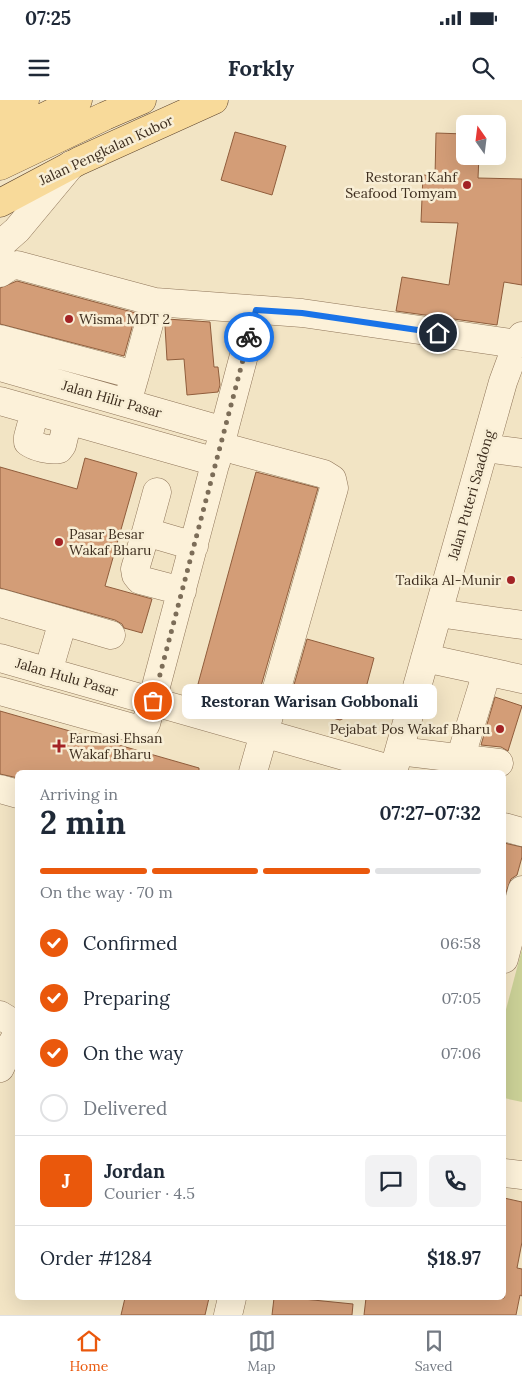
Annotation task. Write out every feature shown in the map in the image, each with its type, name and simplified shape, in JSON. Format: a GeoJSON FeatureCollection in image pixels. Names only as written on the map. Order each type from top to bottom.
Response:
{"type":"FeatureCollection","features":[{"type":"Feature","properties":{"kind":"main road"},"geometry":{"type":"LineString","coordinates":[[0,139],[78,100]]}},
{"type":"Feature","properties":{"kind":"main road"},"geometry":{"type":"LineString","coordinates":[[0,115],[40,120],[105,116],[142,100]]}},
{"type":"Feature","properties":{"kind":"main road","name":"Jalan Pengkalan Kubor"},"geometry":{"type":"LineString","coordinates":[[0,203],[71,165],[211,100]]}},
{"type":"Feature","properties":{"kind":"main road"},"geometry":{"type":"LineString","coordinates":[[0,166],[40,120]]}},
{"type":"Feature","properties":{"kind":"street"},"geometry":{"type":"LineString","coordinates":[[0,245],[17,230],[71,165]]}},
{"type":"Feature","properties":{"kind":"street"},"geometry":{"type":"LineString","coordinates":[[0,273],[9,267],[17,265],[155,302],[302,313],[519,340]]}},
{"type":"Feature","properties":{"kind":"street"},"geometry":{"type":"LineString","coordinates":[[127,403],[155,302]]}},
{"type":"Feature","properties":{"kind":"street"},"geometry":{"type":"LineString","coordinates":[[0,691],[138,728],[146,724],[256,310]]}},
{"type":"Feature","properties":{"kind":"street"},"geometry":{"type":"LineString","coordinates":[[0,339],[135,374]]}},
{"type":"Feature","properties":{"kind":"street","name":"Jalan Puteri Saadong"},"geometry":{"type":"LineString","coordinates":[[395,765],[503,382],[519,340]]}},
{"type":"Feature","properties":{"kind":"street","name":"Jalan Hilir Pasar"},"geometry":{"type":"LineString","coordinates":[[0,367],[127,403],[220,446]]}},
{"type":"Feature","properties":{"kind":"street"},"geometry":{"type":"LineString","coordinates":[[0,401],[68,420],[220,446],[324,474],[332,478],[334,488],[254,770]]}},
{"type":"Feature","properties":{"kind":"street"},"geometry":{"type":"LineString","coordinates":[[484,448],[522,453]]}},
{"type":"Feature","properties":{"kind":"street"},"geometry":{"type":"LineString","coordinates":[[157,492],[135,569],[138,578],[182,591]]}},
{"type":"Feature","properties":{"kind":"street"},"geometry":{"type":"LineString","coordinates":[[146,532],[194,546]]}},
{"type":"Feature","properties":{"kind":"street"},"geometry":{"type":"LineString","coordinates":[[0,603],[110,635]]}},
{"type":"Feature","properties":{"kind":"street"},"geometry":{"type":"LineString","coordinates":[[438,613],[522,625]]}},
{"type":"Feature","properties":{"kind":"street"},"geometry":{"type":"LineString","coordinates":[[48,672],[63,621]]}},
{"type":"Feature","properties":{"kind":"street","name":"Jalan Hulu Pasar"},"geometry":{"type":"LineString","coordinates":[[0,658],[264,733],[395,765],[460,759],[499,763]]}},
{"type":"Feature","properties":{"kind":"street"},"geometry":{"type":"LineString","coordinates":[[425,658],[522,679]]}},
{"type":"Feature","properties":{"kind":"street"},"geometry":{"type":"LineString","coordinates":[[460,759],[487,672]]}},
{"type":"Feature","properties":{"kind":"street"},"geometry":{"type":"LineString","coordinates":[[0,789],[15,793]]}},
{"type":"Feature","properties":{"kind":"street"},"geometry":{"type":"LineString","coordinates":[[506,828],[522,832]]}},
{"type":"Feature","properties":{"kind":"street"},"geometry":{"type":"LineString","coordinates":[[506,951],[522,890]]}},
{"type":"Feature","properties":{"kind":"street"},"geometry":{"type":"LineString","coordinates":[[0,1016],[11,1044]]}},
{"type":"Feature","properties":{"kind":"street"},"geometry":{"type":"LineString","coordinates":[[506,1173],[522,1174]]}},
{"type":"Feature","properties":{"kind":"street"},"geometry":{"type":"LineString","coordinates":[[228,1315],[232,1300]]}},
{"type":"Feature","properties":{"kind":"street"},"geometry":{"type":"LineString","coordinates":[[248,1315],[252,1300]]}},
{"type":"Feature","properties":{"kind":"green space"},"geometry":{"type":"Polygon","coordinates":[[[522,949],[522,1102],[506,1098],[506,1009],[522,949]]]}},
{"type":"Feature","properties":{"kind":"building"},"geometry":{"type":"Polygon","coordinates":[[[235,132],[286,146],[272,195],[221,180],[235,132]]]}},
{"type":"Feature","properties":{"kind":"building"},"geometry":{"type":"Polygon","coordinates":[[[436,133],[456,134],[456,165],[479,165],[478,178],[522,179],[522,285],[504,282],[497,325],[396,311],[402,277],[449,285],[458,223],[421,222],[423,175],[435,176],[436,133]]]}},
{"type":"Feature","properties":{"kind":"building","name":"Wisma MDT 2"},"geometry":{"type":"Polygon","coordinates":[[[17,281],[136,313],[124,356],[0,324],[0,288],[17,281]]]}},
{"type":"Feature","properties":{"kind":"building"},"geometry":{"type":"Polygon","coordinates":[[[167,319],[210,322],[214,367],[218,367],[220,385],[218,392],[187,395],[184,359],[167,360],[165,326],[167,319]]]}},
{"type":"Feature","properties":{"kind":"building","name":"Pasar Besar Wakaf Bharu"},"geometry":{"type":"Polygon","coordinates":[[[85,458],[137,473],[105,586],[152,599],[142,633],[124,628],[122,624],[115,620],[0,588],[0,467],[77,489],[85,458]]]}},
{"type":"Feature","properties":{"kind":"building"},"geometry":{"type":"Polygon","coordinates":[[[256,472],[318,488],[257,700],[198,684],[256,472]]]}},
{"type":"Feature","properties":{"kind":"building"},"geometry":{"type":"Polygon","coordinates":[[[307,639],[374,658],[360,710],[340,720],[288,706],[307,639]]]}},
{"type":"Feature","properties":{"kind":"building","name":"Pejabat Pos Wakaf Bharu"},"geometry":{"type":"Polygon","coordinates":[[[495,697],[522,706],[508,751],[501,747],[481,745],[495,697]]]}},
{"type":"Feature","properties":{"kind":"building"},"geometry":{"type":"Polygon","coordinates":[[[0,711],[199,768],[199,770],[15,770],[15,777],[0,774],[0,711]]]}},
{"type":"Feature","properties":{"kind":"building"},"geometry":{"type":"Polygon","coordinates":[[[506,843],[522,847],[522,857],[517,875],[511,879],[506,893],[506,843]]]}},
{"type":"Feature","properties":{"kind":"building"},"geometry":{"type":"Polygon","coordinates":[[[506,1198],[522,1202],[522,1242],[517,1268],[522,1269],[522,1296],[520,1295],[516,1315],[364,1315],[366,1300],[506,1300],[506,1198]]]}},
{"type":"Feature","properties":{"kind":"building"},"geometry":{"type":"Polygon","coordinates":[[[125,1300],[209,1300],[205,1315],[121,1315],[125,1300]]]}},
{"type":"Feature","properties":{"kind":"building"},"geometry":{"type":"Polygon","coordinates":[[[274,1300],[313,1300],[353,1304],[352,1315],[272,1315],[274,1300]]]}},
{"type":"Feature","properties":{"kind":"way so far"},"geometry":{"type":"LineString","coordinates":[[153,701],[249,337]]}},
{"type":"Feature","properties":{"kind":"place","name":"Restoran Kahf Seafood Tomyam"},"geometry":{"type":"Point","coordinates":[467,185]}},
{"type":"Feature","properties":{"kind":"place","name":"Wisma MDT 2"},"geometry":{"type":"Point","coordinates":[69,319]}},
{"type":"Feature","properties":{"kind":"place","name":"Pasar Besar Wakaf Bharu"},"geometry":{"type":"Point","coordinates":[59,542]}},
{"type":"Feature","properties":{"kind":"place","name":"Tadika Al-Munir"},"geometry":{"type":"Point","coordinates":[511,580]}},
{"type":"Feature","properties":{"kind":"place","name":"Restoran Warisan Gobbonali"},"geometry":{"type":"Point","coordinates":[153,701]}},
{"type":"Feature","properties":{"kind":"place","name":"Pejabat Pos Wakaf Bharu"},"geometry":{"type":"Point","coordinates":[500,729]}},
{"type":"Feature","properties":{"kind":"place","name":"Farmasi Ehsan Wakaf Bharu"},"geometry":{"type":"Point","coordinates":[59,746]}},
{"type":"Feature","properties":{"kind":"route"},"geometry":{"type":"LineString","coordinates":[[249,337],[256,310],[302,313],[438,333]]}}]}
